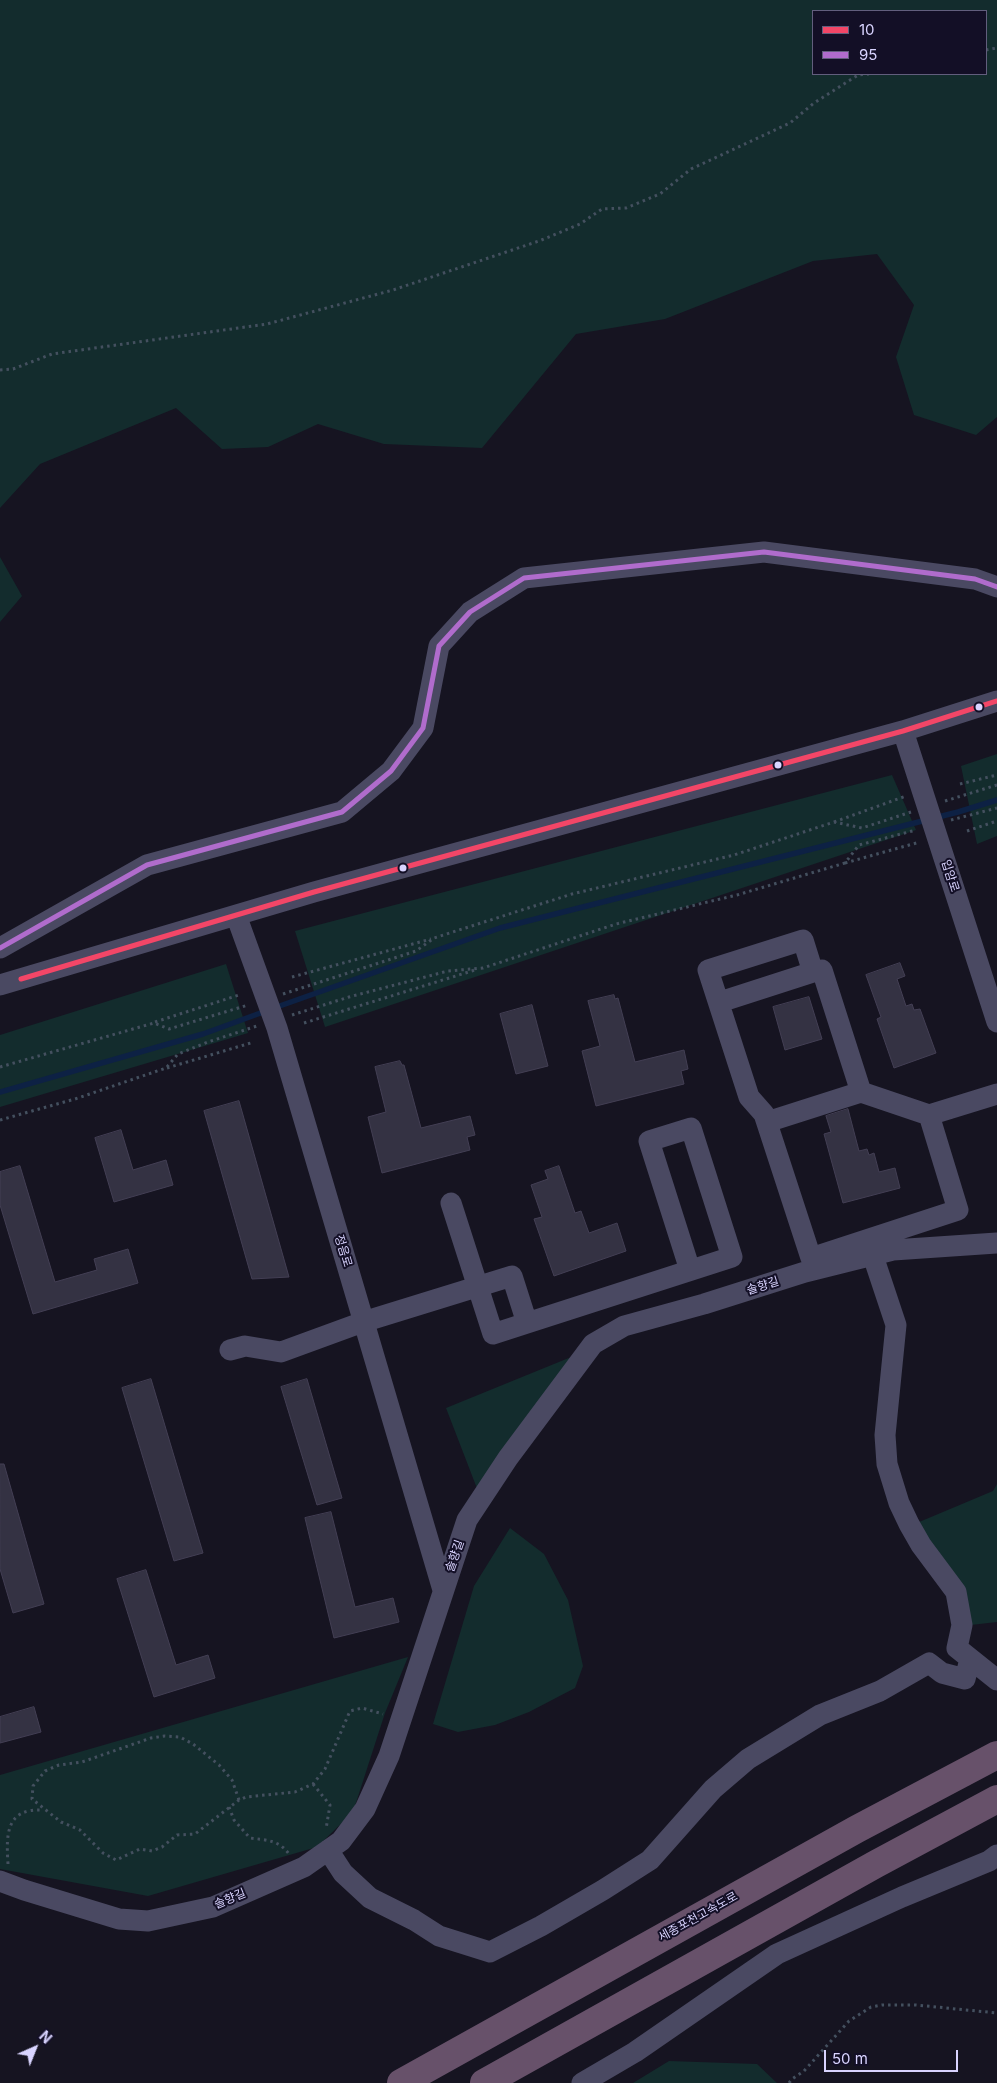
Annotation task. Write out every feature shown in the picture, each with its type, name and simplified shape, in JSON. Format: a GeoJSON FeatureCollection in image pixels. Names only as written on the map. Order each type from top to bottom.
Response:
{"type":"FeatureCollection","features":[{"type":"Feature","properties":{"kind":"highway","name":"세종포천고속도로"},"geometry":{"type":"LineString","coordinates":[[401,2083],[857,1829],[997,1755]]}},
{"type":"Feature","properties":{"kind":"highway"},"geometry":{"type":"LineString","coordinates":[[484,2083],[997,1798]]}},
{"type":"Feature","properties":{"kind":"street"},"geometry":{"type":"LineString","coordinates":[[0,948],[147,865],[342,812],[390,771],[423,728],[439,646],[470,612],[524,578],[764,552],[975,580],[997,586]]}},
{"type":"Feature","properties":{"kind":"street"},"geometry":{"type":"LineString","coordinates":[[0,985],[236,915],[903,731],[997,701]]}},
{"type":"Feature","properties":{"kind":"street","name":"입암로"},"geometry":{"type":"LineString","coordinates":[[903,731],[916,766],[931,829],[997,1022]]}},
{"type":"Feature","properties":{"kind":"street","name":"정음로"},"geometry":{"type":"LineString","coordinates":[[236,915],[275,1024],[443,1590]]}},
{"type":"Feature","properties":{"kind":"street"},"geometry":{"type":"LineString","coordinates":[[814,972],[803,940],[708,970],[720,1002],[749,1097],[764,1114],[767,1122],[811,1258],[958,1210],[929,1116]]}},
{"type":"Feature","properties":{"kind":"street"},"geometry":{"type":"LineString","coordinates":[[720,1002],[822,970],[861,1092]]}},
{"type":"Feature","properties":{"kind":"street"},"geometry":{"type":"LineString","coordinates":[[767,1122],[861,1092],[929,1116],[997,1094]]}},
{"type":"Feature","properties":{"kind":"street"},"geometry":{"type":"LineString","coordinates":[[451,1203],[493,1334],[732,1257],[691,1128],[649,1141],[690,1270]]}},
{"type":"Feature","properties":{"kind":"street","name":"솔향길"},"geometry":{"type":"LineString","coordinates":[[4,1874],[24,1890],[119,1919],[148,1921],[213,1907],[304,1867],[341,1841],[365,1809],[389,1756],[468,1520],[514,1450],[594,1344],[624,1326],[704,1304],[805,1272],[893,1250],[997,1243]]}},
{"type":"Feature","properties":{"kind":"street"},"geometry":{"type":"LineString","coordinates":[[873,1256],[896,1325],[885,1435],[887,1464],[896,1496],[909,1524],[956,1592],[962,1625],[957,1648],[997,1680]]}},
{"type":"Feature","properties":{"kind":"street"},"geometry":{"type":"LineString","coordinates":[[230,1350],[245,1346],[281,1352],[364,1322],[512,1276],[527,1323]]}},
{"type":"Feature","properties":{"kind":"street"},"geometry":{"type":"LineString","coordinates":[[328,1850],[343,1873],[370,1898],[414,1920],[439,1936],[490,1952],[541,1926],[650,1860],[713,1789],[748,1759],[820,1715],[880,1691],[929,1663],[942,1673],[965,1679],[970,1659]]}},
{"type":"Feature","properties":{"kind":"street"},"geometry":{"type":"LineString","coordinates":[[582,2083],[635,2052],[777,1954],[902,1897],[989,1861],[997,1855]]}},
{"type":"Feature","properties":{"kind":"path"},"geometry":{"type":"LineString","coordinates":[[0,370],[14,369],[52,354],[267,324],[393,290],[539,241],[580,224],[602,209],[626,208],[660,194],[691,170],[790,123],[814,103],[858,75]]}},
{"type":"Feature","properties":{"kind":"path"},"geometry":{"type":"LineString","coordinates":[[960,784],[997,775]]}},
{"type":"Feature","properties":{"kind":"path"},"geometry":{"type":"LineString","coordinates":[[943,802],[997,785]]}},
{"type":"Feature","properties":{"kind":"path"},"geometry":{"type":"LineString","coordinates":[[292,977],[434,938],[572,894],[734,855],[907,796]]}},
{"type":"Feature","properties":{"kind":"path"},"geometry":{"type":"LineString","coordinates":[[304,1023],[483,968],[616,924],[737,895],[845,863],[931,829],[997,808]]}},
{"type":"Feature","properties":{"kind":"path"},"geometry":{"type":"LineString","coordinates":[[834,822],[862,828],[916,811]]}},
{"type":"Feature","properties":{"kind":"path"},"geometry":{"type":"LineString","coordinates":[[967,831],[997,821]]}},
{"type":"Feature","properties":{"kind":"path"},"geometry":{"type":"LineString","coordinates":[[845,863],[859,845],[931,829]]}},
{"type":"Feature","properties":{"kind":"path"},"geometry":{"type":"LineString","coordinates":[[154,1023],[169,1029],[265,996],[416,951],[434,938]]}},
{"type":"Feature","properties":{"kind":"path"},"geometry":{"type":"LineString","coordinates":[[166,1068],[178,1054],[208,1042],[275,1024],[349,997],[448,971],[483,968]]}},
{"type":"Feature","properties":{"kind":"path"},"geometry":{"type":"LineString","coordinates":[[0,1068],[154,1023],[239,995]]}},
{"type":"Feature","properties":{"kind":"path"},"geometry":{"type":"LineString","coordinates":[[0,1120],[75,1099],[166,1068],[254,1042]]}},
{"type":"Feature","properties":{"kind":"path"},"geometry":{"type":"LineString","coordinates":[[239,1800],[232,1780],[219,1765],[193,1744],[180,1737],[165,1736],[151,1738],[82,1762],[59,1765],[45,1771],[33,1786],[32,1799],[61,1822],[80,1830],[103,1853],[116,1860],[140,1849],[152,1852],[162,1847],[176,1835],[195,1834],[239,1800],[268,1794],[295,1792],[313,1784],[325,1769],[350,1711],[362,1708],[400,1720]]}},
{"type":"Feature","properties":{"kind":"path"},"geometry":{"type":"LineString","coordinates":[[313,1784],[330,1805],[325,1831],[328,1850]]}},
{"type":"Feature","properties":{"kind":"path"},"geometry":{"type":"LineString","coordinates":[[229,1807],[234,1820],[250,1838],[271,1840],[283,1845],[294,1861]]}},
{"type":"Feature","properties":{"kind":"path"},"geometry":{"type":"LineString","coordinates":[[4,1874],[8,1829],[18,1814],[31,1809],[44,1810]]}},
{"type":"Feature","properties":{"kind":"path"},"geometry":{"type":"LineString","coordinates":[[790,2083],[792,2079],[804,2071],[850,2021],[871,2007],[882,2005],[916,2005],[997,2013]]}},
{"type":"Feature","properties":{"kind":"green space"},"geometry":{"type":"Polygon","coordinates":[[[0,0],[997,0],[997,417],[976,435],[914,415],[896,357],[914,305],[877,254],[813,261],[665,319],[576,334],[482,448],[384,444],[318,424],[268,447],[222,449],[176,408],[40,464],[0,508],[0,0]]]}},
{"type":"Feature","properties":{"kind":"green space"},"geometry":{"type":"Polygon","coordinates":[[[0,557],[22,596],[0,622],[0,557]]]}},
{"type":"Feature","properties":{"kind":"green space"},"geometry":{"type":"Polygon","coordinates":[[[997,754],[997,836],[977,844],[961,766],[997,754]]]}},
{"type":"Feature","properties":{"kind":"green space"},"geometry":{"type":"Polygon","coordinates":[[[892,775],[916,830],[325,1027],[295,931],[892,775]]]}},
{"type":"Feature","properties":{"kind":"green space"},"geometry":{"type":"Polygon","coordinates":[[[226,964],[248,1033],[0,1107],[0,1035],[226,964]]]}},
{"type":"Feature","properties":{"kind":"green space"},"geometry":{"type":"Polygon","coordinates":[[[581,1353],[478,1491],[446,1408],[581,1353]]]}},
{"type":"Feature","properties":{"kind":"green space"},"geometry":{"type":"Polygon","coordinates":[[[997,1484],[997,1622],[962,1626],[912,1525],[993,1491],[997,1484]]]}},
{"type":"Feature","properties":{"kind":"green space"},"geometry":{"type":"Polygon","coordinates":[[[510,1528],[544,1554],[568,1600],[583,1666],[575,1688],[529,1712],[495,1725],[458,1732],[433,1724],[474,1586],[510,1528]]]}},
{"type":"Feature","properties":{"kind":"green space"},"geometry":{"type":"Polygon","coordinates":[[[408,1657],[385,1713],[353,1812],[317,1847],[148,1896],[0,1869],[0,1775],[408,1657]]]}},
{"type":"Feature","properties":{"kind":"green space"},"geometry":{"type":"Polygon","coordinates":[[[669,2061],[757,2064],[777,2083],[633,2083],[669,2061]]]}},
{"type":"Feature","properties":{"kind":"building"},"geometry":{"type":"Polygon","coordinates":[[[900,963],[905,976],[897,979],[906,1006],[912,1004],[914,1010],[920,1009],[936,1053],[894,1068],[877,1019],[881,1017],[866,975],[900,963]]]}},
{"type":"Feature","properties":{"kind":"building"},"geometry":{"type":"Polygon","coordinates":[[[614,995],[615,999],[618,998],[635,1062],[684,1050],[688,1069],[681,1071],[684,1084],[596,1106],[582,1051],[600,1046],[588,1001],[614,995]]]}},
{"type":"Feature","properties":{"kind":"building"},"geometry":{"type":"Polygon","coordinates":[[[809,997],[822,1039],[785,1050],[773,1007],[809,997]]]}},
{"type":"Feature","properties":{"kind":"building"},"geometry":{"type":"Polygon","coordinates":[[[532,1005],[548,1066],[516,1074],[500,1014],[532,1005]]]}},
{"type":"Feature","properties":{"kind":"building"},"geometry":{"type":"Polygon","coordinates":[[[400,1061],[404,1065],[421,1128],[470,1116],[475,1135],[467,1137],[470,1150],[382,1173],[368,1117],[386,1112],[375,1067],[400,1061]]]}},
{"type":"Feature","properties":{"kind":"building"},"geometry":{"type":"Polygon","coordinates":[[[239,1101],[289,1277],[252,1279],[204,1111],[239,1101]]]}},
{"type":"Feature","properties":{"kind":"building"},"geometry":{"type":"Polygon","coordinates":[[[848,1109],[859,1151],[867,1149],[869,1155],[874,1153],[879,1172],[895,1168],[900,1188],[843,1203],[824,1134],[831,1132],[826,1116],[848,1109]]]}},
{"type":"Feature","properties":{"kind":"building"},"geometry":{"type":"Polygon","coordinates":[[[121,1130],[133,1170],[166,1160],[173,1185],[114,1202],[95,1138],[121,1130]]]}},
{"type":"Feature","properties":{"kind":"building"},"geometry":{"type":"Polygon","coordinates":[[[20,1166],[55,1282],[97,1270],[94,1259],[128,1249],[138,1283],[33,1314],[0,1205],[0,1172],[20,1166]]]}},
{"type":"Feature","properties":{"kind":"building"},"geometry":{"type":"Polygon","coordinates":[[[559,1166],[575,1213],[581,1211],[589,1233],[617,1223],[626,1251],[554,1276],[534,1219],[542,1217],[531,1185],[548,1179],[545,1171],[559,1166]]]}},
{"type":"Feature","properties":{"kind":"building"},"geometry":{"type":"Polygon","coordinates":[[[151,1379],[203,1553],[174,1561],[122,1388],[151,1379]]]}},
{"type":"Feature","properties":{"kind":"building"},"geometry":{"type":"Polygon","coordinates":[[[307,1379],[342,1498],[317,1505],[281,1387],[307,1379]]]}},
{"type":"Feature","properties":{"kind":"building"},"geometry":{"type":"Polygon","coordinates":[[[0,1464],[4,1464],[44,1604],[13,1613],[0,1569],[0,1464]]]}},
{"type":"Feature","properties":{"kind":"building"},"geometry":{"type":"Polygon","coordinates":[[[331,1512],[355,1607],[393,1598],[399,1622],[334,1638],[305,1518],[331,1512]]]}},
{"type":"Feature","properties":{"kind":"building"},"geometry":{"type":"Polygon","coordinates":[[[146,1570],[176,1665],[208,1655],[215,1678],[154,1697],[117,1579],[146,1570]]]}},
{"type":"Feature","properties":{"kind":"building"},"geometry":{"type":"Polygon","coordinates":[[[34,1707],[41,1732],[0,1743],[0,1717],[34,1707]]]}},
{"type":"Feature","properties":{"kind":"waterway"},"geometry":{"type":"LineString","coordinates":[[274,1008],[500,928],[958,812],[997,800]]}},
{"type":"Feature","properties":{"kind":"waterway"},"geometry":{"type":"LineString","coordinates":[[0,1092],[203,1034],[266,1011]]}},
{"type":"Feature","properties":{"kind":"transit line","name":"95"},"geometry":{"type":"LineString","coordinates":[[0,948],[147,865],[342,812],[391,771],[423,728],[439,646],[470,612],[524,578],[764,552],[975,579],[997,587]]}},
{"type":"Feature","properties":{"kind":"transit line","name":"10"},"geometry":{"type":"LineString","coordinates":[[21,979],[314,892],[903,731],[997,701]]}}]}
